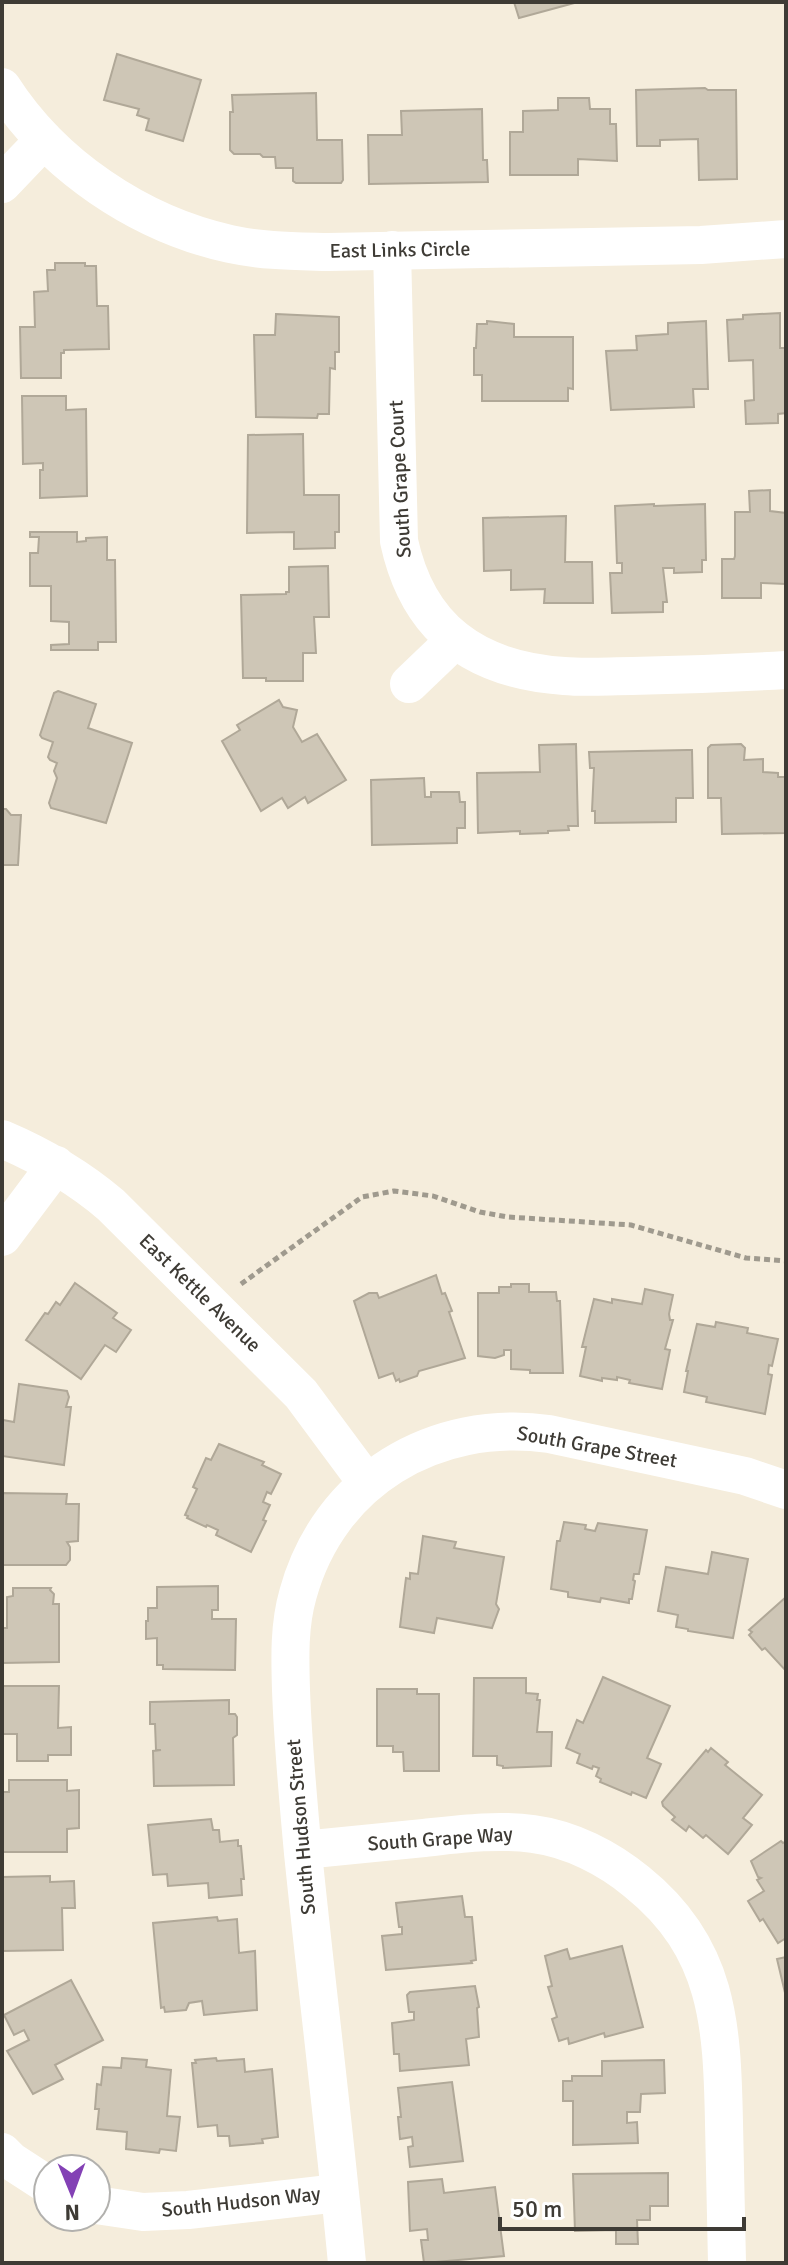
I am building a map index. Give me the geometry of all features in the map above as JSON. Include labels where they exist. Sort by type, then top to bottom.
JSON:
[{"type":"street","points":[[2,87],[16,109],[44,140],[2,184]]},
{"type":"street","name":"East Links Circle","points":[[44,140],[109,193],[148,215],[187,232],[230,244],[277,251],[686,245],[786,239]]},
{"type":"street","name":"South Grape Court","points":[[392,250],[399,541],[405,571],[419,600],[434,621],[455,640],[481,656],[527,671],[564,676],[706,675],[786,670]]},
{"type":"street","points":[[409,684],[455,640]]},
{"type":"street","name":"East Kettle Avenue","points":[[2,1139],[56,1165],[111,1205],[301,1394],[367,1483]]},
{"type":"street","points":[[2,1237],[56,1165]]},
{"type":"street","name":"South Grape Street","points":[[367,1483],[392,1466],[453,1438],[518,1430],[745,1476],[786,1490]]},
{"type":"street","name":"South Hudson Street","points":[[347,2263],[293,1755],[290,1660],[297,1597],[322,1534],[341,1508],[367,1483]]},
{"type":"street","name":"South Grape Way","points":[[303,1850],[485,1832],[534,1834],[597,1855],[652,1894],[669,1911],[704,1967],[715,1998],[723,2063],[727,2263]]},
{"type":"street","points":[[5,2162],[32,2176]]},
{"type":"street","name":"South Hudson Way","points":[[112,2207],[143,2212],[188,2210],[338,2193]]},
{"type":"path","points":[[213,1305],[362,1197],[394,1191],[433,1196],[480,1212],[508,1217],[631,1225],[746,1258],[786,1261]]},
{"type":"building","points":[[514,2],[578,2],[519,18]]},
{"type":"building","points":[[117,54],[201,80],[183,141],[146,130],[149,119],[137,115],[139,109],[104,100]]},
{"type":"building","points":[[636,90],[736,90],[737,179],[699,180],[698,139],[660,140],[660,146],[637,146]]},
{"type":"building","points":[[316,93],[317,140],[342,140],[341,183],[296,183],[293,181],[293,168],[276,168],[275,157],[234,154],[230,150],[232,95]]},
{"type":"building","points":[[558,98],[589,98],[590,109],[610,109],[610,124],[616,124],[617,161],[578,159],[578,175],[510,175],[510,132],[523,132],[523,111],[558,110]]},
{"type":"building","points":[[482,109],[483,160],[487,160],[488,182],[369,184],[368,135],[402,135],[401,111]]},
{"type":"building","points":[[55,263],[96,266],[97,306],[108,306],[109,349],[64,350],[61,353],[61,378],[21,378],[20,327],[35,327],[34,292],[48,291],[47,270],[55,270]]},
{"type":"building","points":[[780,313],[780,348],[786,348],[786,413],[778,414],[778,423],[746,424],[745,401],[754,400],[753,360],[729,361],[727,320],[743,319],[743,315]]},
{"type":"building","points":[[276,314],[339,317],[339,352],[335,352],[335,369],[330,368],[329,414],[318,414],[317,418],[256,417],[254,335],[275,335]]},
{"type":"building","points":[[487,321],[514,324],[514,337],[573,337],[573,389],[568,388],[568,401],[482,401],[482,375],[474,375],[474,348],[477,324],[487,324]]},
{"type":"building","points":[[706,321],[708,389],[693,389],[694,407],[611,410],[606,351],[637,350],[636,336],[668,334],[668,323]]},
{"type":"building","points":[[22,396],[66,396],[66,410],[86,409],[87,496],[40,498],[43,463],[23,464]]},
{"type":"building","points":[[303,434],[304,495],[339,495],[339,532],[335,532],[335,548],[294,549],[294,532],[247,533],[248,435]]},
{"type":"building","points":[[770,490],[770,511],[786,513],[786,584],[761,583],[761,598],[722,598],[722,559],[734,559],[735,556],[735,512],[750,512],[749,491]]},
{"type":"building","points":[[705,504],[706,560],[702,560],[702,572],[674,573],[674,568],[663,568],[667,602],[663,602],[663,612],[612,613],[610,573],[622,573],[622,563],[617,563],[615,506]]},
{"type":"building","points":[[566,516],[565,562],[592,562],[593,603],[544,603],[545,589],[511,590],[511,570],[484,571],[483,518]]},
{"type":"building","points":[[30,532],[77,532],[77,542],[86,541],[86,538],[107,537],[107,560],[115,560],[116,642],[98,642],[98,650],[51,650],[51,645],[69,644],[69,622],[51,621],[51,586],[30,586],[30,553],[38,553],[39,537],[30,537]]},
{"type":"building","points":[[328,566],[329,617],[314,617],[316,653],[303,653],[303,681],[243,678],[241,595],[286,594],[289,592],[289,567]]},
{"type":"building","points":[[58,691],[96,704],[88,728],[132,743],[106,823],[51,808],[49,803],[57,778],[54,771],[57,763],[48,757],[53,742],[40,735],[54,693]]},
{"type":"building","points":[[279,700],[283,707],[297,710],[293,727],[302,742],[317,734],[346,780],[308,803],[305,797],[288,808],[282,798],[261,811],[222,741],[240,730],[237,725]]},
{"type":"building","points":[[576,744],[578,826],[548,833],[478,833],[477,773],[540,772],[539,745]]},
{"type":"building","points":[[741,744],[745,748],[744,760],[763,759],[763,772],[786,777],[786,833],[722,834],[721,798],[708,798],[708,748],[711,745]]},
{"type":"building","points":[[692,750],[693,798],[676,798],[676,822],[595,823],[595,811],[592,811],[594,768],[590,768],[589,752]]},
{"type":"building","points":[[424,778],[425,797],[431,797],[431,792],[459,792],[460,802],[465,802],[465,828],[457,828],[457,843],[372,845],[371,780]]},
{"type":"building","points":[[2,809],[11,815],[21,815],[18,865],[2,865]]},
{"type":"building","points":[[436,1275],[452,1311],[449,1312],[465,1358],[419,1371],[417,1376],[400,1382],[399,1379],[396,1381],[393,1373],[379,1378],[354,1301],[369,1293],[377,1293],[379,1298]]},
{"type":"building","points":[[75,1283],[117,1313],[113,1318],[131,1330],[116,1352],[105,1345],[81,1379],[26,1340],[45,1313],[48,1314],[56,1302],[60,1305]]},
{"type":"building","points":[[511,1284],[529,1284],[529,1292],[556,1292],[557,1301],[560,1301],[563,1373],[530,1373],[530,1370],[511,1369],[511,1350],[504,1350],[504,1355],[495,1358],[478,1356],[478,1293],[499,1293],[499,1287],[511,1287]]},
{"type":"building","points":[[645,1289],[673,1295],[669,1314],[670,1320],[673,1320],[665,1349],[670,1350],[662,1389],[629,1383],[630,1380],[617,1377],[617,1380],[602,1378],[602,1381],[580,1376],[586,1347],[582,1347],[594,1299],[642,1304]]},
{"type":"building","points":[[716,1322],[748,1328],[747,1333],[778,1339],[772,1366],[769,1365],[768,1374],[772,1375],[765,1414],[706,1402],[707,1397],[684,1392],[697,1324],[715,1327]]},
{"type":"building","points":[[19,1384],[67,1391],[66,1407],[71,1407],[64,1465],[2,1456],[3,1420],[14,1422]]},
{"type":"building","points":[[219,1444],[264,1462],[262,1465],[281,1474],[271,1494],[267,1492],[263,1502],[270,1505],[251,1552],[216,1535],[218,1530],[185,1515],[206,1458],[211,1460]]},
{"type":"building","points":[[2,1493],[67,1494],[66,1504],[79,1504],[78,1541],[67,1542],[70,1560],[66,1565],[2,1565]]},
{"type":"building","points":[[564,1522],[586,1525],[585,1529],[595,1531],[598,1523],[647,1530],[639,1574],[634,1574],[629,1603],[568,1597],[568,1592],[551,1589],[557,1541],[560,1541]]},
{"type":"building","points":[[423,1536],[456,1542],[454,1548],[504,1557],[496,1604],[499,1609],[492,1628],[437,1618],[434,1633],[400,1627],[406,1578],[410,1579],[410,1573],[418,1574]]},
{"type":"building","points":[[712,1552],[748,1559],[733,1638],[676,1627],[678,1615],[658,1611],[666,1567],[708,1574]]},
{"type":"building","points":[[218,1586],[218,1610],[212,1610],[212,1619],[236,1619],[235,1670],[163,1669],[163,1665],[157,1665],[157,1638],[146,1639],[146,1621],[148,1608],[157,1608],[157,1587]]},
{"type":"building","points":[[13,1588],[51,1588],[53,1604],[59,1604],[59,1662],[2,1663],[2,1628],[7,1628],[7,1597],[13,1596]]},
{"type":"building","points":[[786,1597],[786,1671],[765,1648],[762,1650],[749,1635],[752,1632],[749,1630]]},
{"type":"building","points":[[603,1677],[670,1706],[647,1758],[661,1764],[646,1798],[600,1782],[601,1779],[596,1776],[599,1768],[593,1766],[592,1769],[577,1763],[580,1754],[566,1748],[577,1720],[583,1723]]},
{"type":"building","points":[[474,1678],[526,1678],[526,1693],[538,1694],[537,1700],[540,1700],[537,1732],[552,1732],[551,1766],[503,1768],[497,1765],[497,1756],[473,1756]]},
{"type":"building","points":[[2,1686],[59,1686],[58,1728],[71,1727],[71,1755],[48,1755],[48,1761],[17,1761],[17,1734],[2,1734]]},
{"type":"building","points":[[377,1689],[417,1689],[417,1694],[439,1694],[439,1771],[404,1771],[403,1752],[393,1752],[393,1746],[377,1746]]},
{"type":"building","points":[[229,1700],[229,1714],[237,1717],[237,1735],[233,1738],[234,1785],[154,1786],[153,1751],[161,1750],[156,1750],[155,1724],[150,1724],[150,1702]]},
{"type":"building","points":[[711,1748],[728,1762],[725,1765],[762,1795],[743,1818],[752,1825],[728,1854],[706,1835],[703,1838],[689,1826],[686,1831],[672,1820],[675,1817],[662,1802]]},
{"type":"building","points":[[9,1780],[67,1780],[67,1791],[79,1790],[79,1828],[67,1829],[67,1852],[2,1852],[2,1792],[9,1792]]},
{"type":"building","points":[[211,1819],[213,1830],[219,1830],[220,1842],[238,1840],[238,1846],[241,1846],[242,1895],[209,1898],[208,1883],[168,1886],[167,1874],[153,1875],[148,1825]]},
{"type":"building","points":[[781,1841],[786,1841],[786,1938],[778,1943],[748,1901],[764,1891],[757,1880],[761,1878],[751,1861]]},
{"type":"building","points":[[50,1876],[50,1882],[74,1881],[75,1908],[62,1908],[63,1950],[2,1951],[2,1877]]},
{"type":"building","points":[[462,1896],[465,1917],[472,1917],[476,1960],[472,1963],[386,1970],[382,1936],[402,1934],[396,1903]]},
{"type":"building","points":[[217,1917],[218,1921],[237,1919],[239,1953],[255,1951],[257,2010],[204,2015],[202,2001],[189,2003],[186,2010],[165,2012],[164,2007],[161,2008],[153,1923]]},
{"type":"building","points":[[622,1946],[643,2027],[605,2037],[604,2033],[569,2044],[568,2038],[559,2041],[552,2019],[557,2017],[548,1987],[552,1986],[545,1956],[567,1949],[570,1959]]},
{"type":"building","points":[[786,1957],[786,1997],[777,1959]]},
{"type":"building","points":[[71,1980],[103,2040],[55,2065],[63,2079],[33,2094],[7,2051],[29,2040],[24,2030],[14,2035],[4,2015]]},
{"type":"building","points":[[475,1986],[479,2037],[466,2039],[469,2065],[400,2071],[399,2054],[394,2054],[392,2023],[414,2020],[414,2012],[409,2012],[407,1995],[410,1992]]},
{"type":"building","points":[[122,2058],[147,2060],[146,2067],[171,2070],[167,2116],[180,2117],[176,2151],[160,2149],[159,2153],[126,2149],[127,2132],[97,2129],[97,2084],[101,2085],[103,2067],[121,2068]]},
{"type":"building","points":[[216,2058],[217,2061],[244,2059],[245,2072],[272,2069],[278,2137],[262,2139],[263,2143],[230,2146],[229,2136],[218,2136],[217,2125],[198,2127],[192,2063]]},
{"type":"building","points":[[664,2060],[665,2093],[641,2094],[640,2112],[627,2112],[627,2123],[637,2122],[638,2143],[573,2145],[573,2101],[563,2101],[563,2081],[572,2081],[572,2076],[602,2076],[602,2061]]},
{"type":"building","points":[[452,2082],[463,2161],[410,2167],[408,2147],[413,2146],[412,2137],[400,2139],[398,2088]]},
{"type":"building","points":[[668,2173],[668,2206],[650,2206],[650,2220],[637,2220],[638,2244],[616,2244],[616,2230],[575,2231],[573,2174]]},
{"type":"building","points":[[442,2179],[444,2193],[495,2187],[504,2256],[424,2263],[421,2240],[428,2240],[427,2229],[410,2231],[408,2182]]}]
